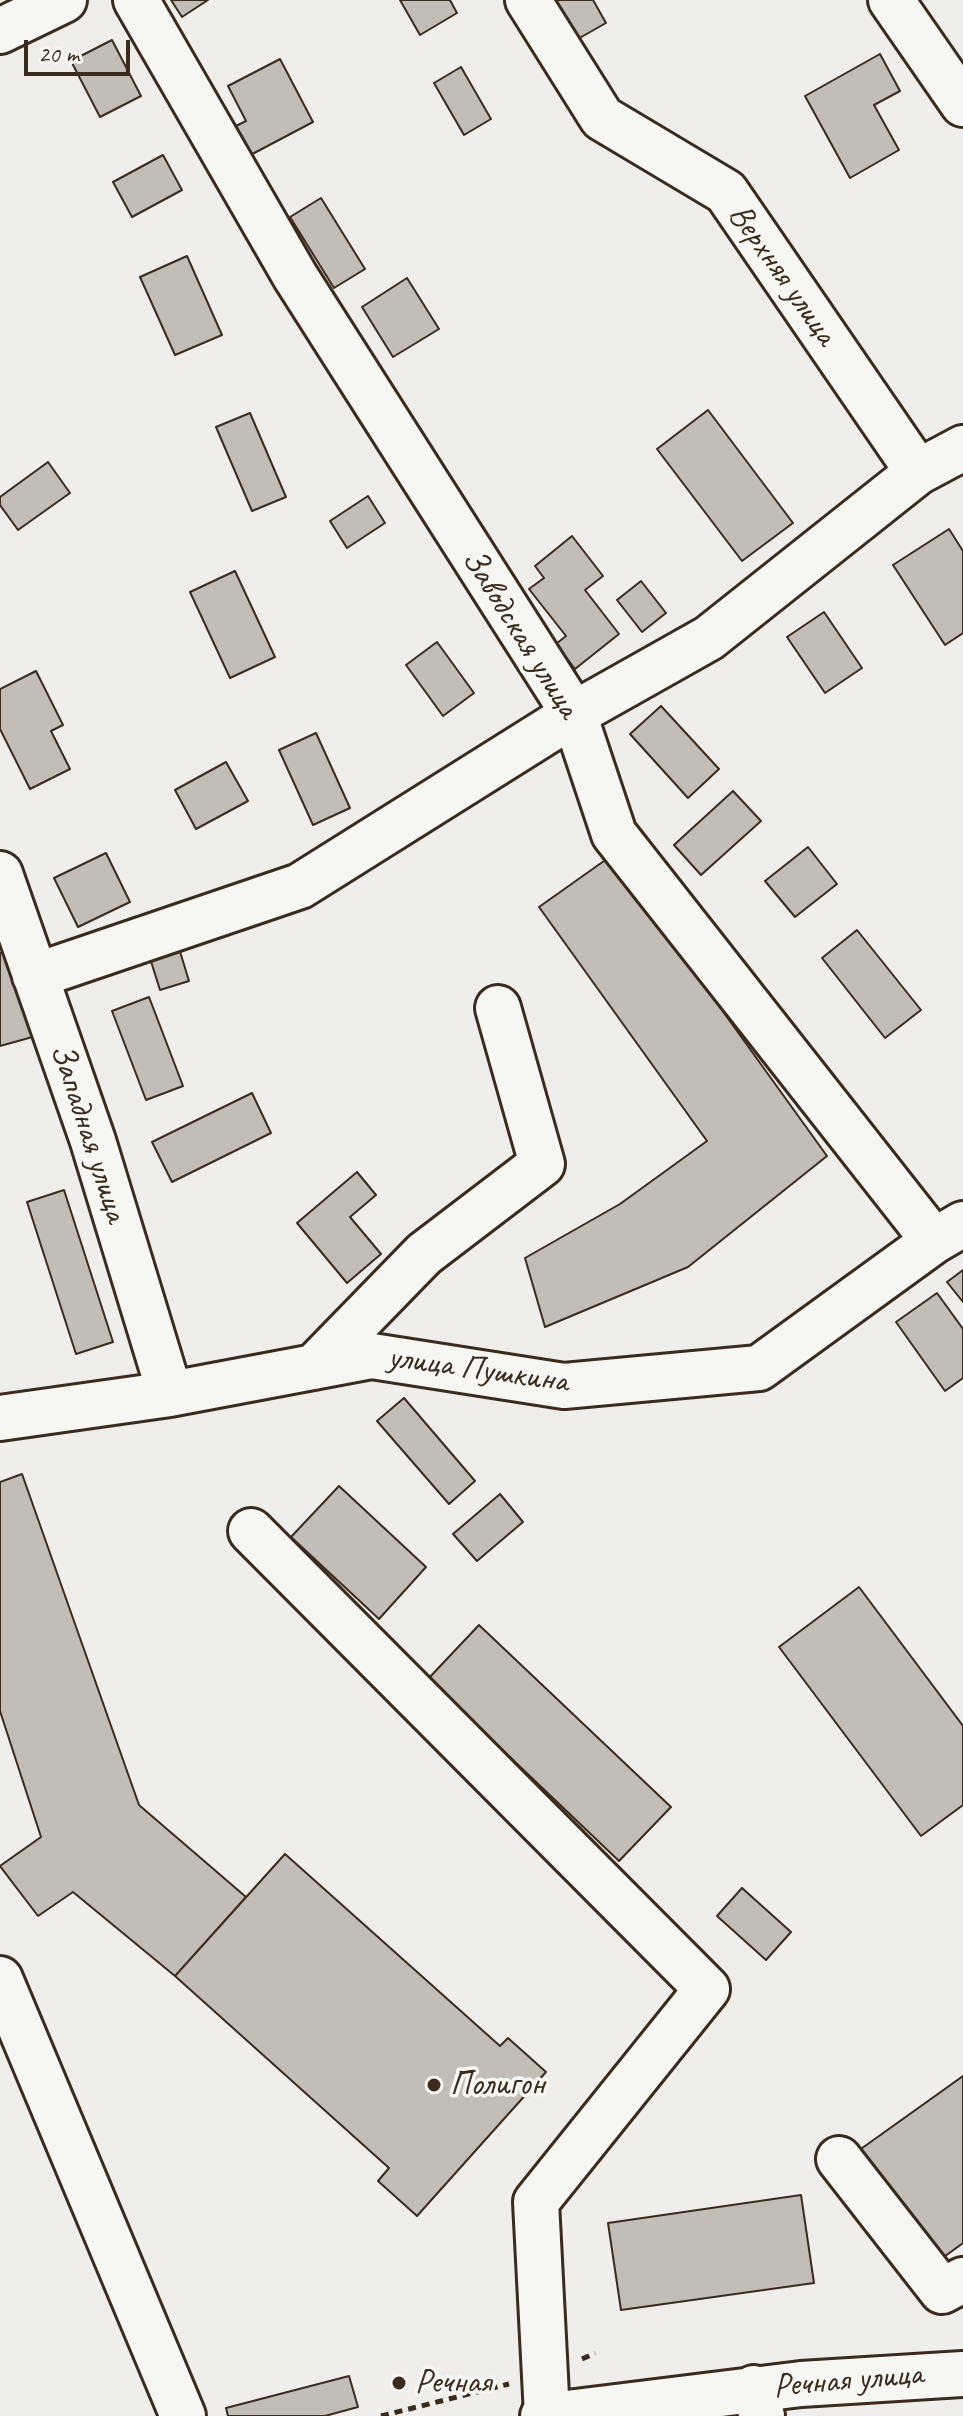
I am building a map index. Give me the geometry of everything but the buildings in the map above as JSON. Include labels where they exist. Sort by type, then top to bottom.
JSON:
[{"type":"street","points":[[0,31],[64,0]]},
{"type":"street","name":"Заводская улица","points":[[136,0],[295,276],[574,714],[614,834],[949,1233]]},
{"type":"street","name":"Верхняя улица","points":[[528,0],[602,118],[726,192],[918,472]]},
{"type":"street","points":[[891,0],[963,104]]},
{"type":"street","points":[[35,976],[300,886],[574,714],[709,638],[918,472],[963,448]]},
{"type":"street","name":"Западная улица","points":[[0,874],[93,1141],[170,1394]]},
{"type":"street","points":[[314,1367],[424,1254],[542,1164],[498,1008]]},
{"type":"street","name":"улица Пушкина","points":[[0,1418],[170,1394],[372,1356],[564,1386],[759,1368],[949,1233]]},
{"type":"street","points":[[251,1531],[707,1989],[536,2202],[545,2402]]},
{"type":"street","points":[[0,1979],[183,2416]]},
{"type":"street","points":[[839,2159],[942,2291],[963,2280]]},
{"type":"street","name":"Речная улица","points":[[545,2402],[758,2402],[870,2377],[963,2374]]},
{"type":"path","points":[[381,2416],[545,2402],[595,2353]]},
{"type":"place","name":"Полигон","points":[[434,2085]]},
{"type":"place","name":"Речная","points":[[399,2383]]}]
